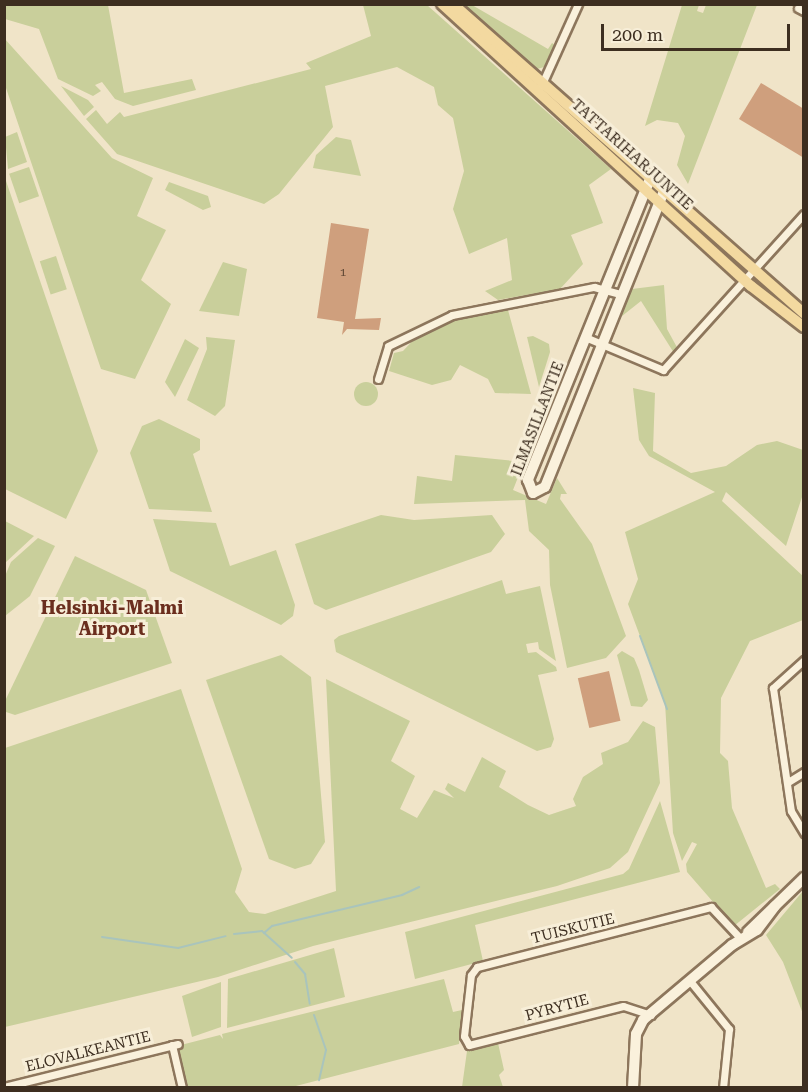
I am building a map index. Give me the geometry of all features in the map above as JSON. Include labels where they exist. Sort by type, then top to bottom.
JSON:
[{"type":"main road","name":"TATTARIHARJUNTIE","points":[[442,4],[541,87]]},
{"type":"main road","name":"TATTARIHARJUNTIE","points":[[453,4],[648,183],[804,313]]},
{"type":"main road","name":"ILMASILLANTIE","points":[[648,183],[528,480],[533,493],[545,488],[662,195]]},
{"type":"main road","name":"TATTARIHARJUNTIE","points":[[662,195],[743,279],[804,327]]},
{"type":"main road","points":[[633,1088],[638,1029],[689,981],[741,939],[804,878]]},
{"type":"street","points":[[541,87],[578,4]]},
{"type":"street","points":[[585,337],[663,370],[804,214]]},
{"type":"street","points":[[378,379],[388,346],[452,315],[594,287],[621,294]]},
{"type":"street","points":[[804,660],[773,688],[791,811],[804,833]]},
{"type":"street","points":[[788,782],[804,772]]},
{"type":"street","name":"TUISKUTIE","points":[[465,1044],[471,975],[477,967],[711,907],[741,939]]},
{"type":"street","points":[[689,981],[729,1029],[723,1088]]},
{"type":"street","name":"PYRYTIE","points":[[465,1044],[622,1006],[651,1015]]},
{"type":"street","name":"ELOVALKEANTIE","points":[[4,1087],[175,1045],[182,1088]]},
{"type":"green space","points":[[4,5],[108,5],[124,93],[192,79],[196,90],[133,106],[115,99],[102,82],[95,85],[101,91],[93,96],[58,79],[39,29],[5,19]]},
{"type":"green space","points":[[363,5],[427,5],[611,169],[589,185],[603,223],[571,235],[583,264],[560,289],[498,300],[485,291],[512,280],[507,238],[469,254],[453,209],[464,171],[453,118],[438,105],[434,87],[397,67],[325,86],[333,127],[279,194],[264,204],[117,154],[86,119],[96,110],[107,124],[120,112],[124,117],[311,69],[306,63],[371,36]]},
{"type":"green space","points":[[463,5],[472,5],[548,49],[552,43],[558,47],[548,66],[537,69]]},
{"type":"green space","points":[[682,5],[699,5],[697,11],[703,13],[706,5],[757,5],[688,184],[677,165],[685,136],[678,123],[657,120],[645,126]]},
{"type":"green space","points":[[4,38],[112,158],[153,178],[137,216],[166,230],[141,280],[171,304],[135,379],[101,369],[5,85]]},
{"type":"green space","points":[[61,86],[88,100],[94,107],[84,116]]},
{"type":"green space","points":[[17,132],[27,162],[8,169],[5,137]]},
{"type":"green space","points":[[336,137],[351,140],[361,176],[313,168],[316,155]]},
{"type":"green space","points":[[29,167],[39,196],[19,203],[9,174]]},
{"type":"green space","points":[[4,175],[98,451],[66,519],[5,489]]},
{"type":"green space","points":[[169,182],[208,196],[211,207],[203,210],[165,190]]},
{"type":"green space","points":[[56,256],[67,289],[51,295],[40,261]]},
{"type":"green space","points":[[223,262],[247,269],[239,316],[199,311]]},
{"type":"green space","points":[[664,285],[667,329],[679,351],[674,353],[641,301],[617,320],[632,289]]},
{"type":"green space","points":[[508,310],[531,394],[495,393],[488,379],[460,365],[451,380],[432,385],[389,371],[394,353],[403,351],[420,333],[449,321]]},
{"type":"green space","points":[[533,336],[549,344],[550,352],[539,387],[527,337]]},
{"type":"green space","points":[[206,337],[235,340],[225,406],[215,416],[187,400],[207,349]]},
{"type":"green space","points":[[185,339],[199,348],[175,397],[165,382]]},
{"type":"green space","points":[[366,382],[374,386],[378,394],[374,402],[366,406],[358,402],[354,394],[358,386]]},
{"type":"green space","points":[[633,388],[655,393],[653,451],[691,473],[726,466],[757,445],[777,441],[803,450],[803,494],[786,546],[726,492],[722,501],[804,577],[803,620],[750,641],[721,698],[720,753],[728,761],[732,808],[766,888],[775,884],[780,889],[734,926],[687,872],[686,864],[697,844],[692,842],[682,861],[673,833],[665,703],[628,604],[638,579],[625,532],[715,492],[649,456],[639,440]]},
{"type":"green space","points":[[159,419],[200,439],[200,450],[193,454],[212,512],[149,509],[130,453],[142,426]]},
{"type":"green space","points":[[455,455],[524,462],[513,490],[546,504],[557,478],[567,494],[561,494],[560,499],[592,544],[626,636],[606,658],[567,668],[550,585],[549,550],[529,531],[525,500],[414,504],[417,476],[452,481]]},
{"type":"green space","points":[[381,515],[414,520],[492,515],[505,534],[491,552],[326,610],[314,604],[295,544]]},
{"type":"green space","points":[[153,519],[216,523],[230,566],[276,550],[295,605],[293,616],[281,625],[170,571]]},
{"type":"green space","points":[[5,521],[34,536],[5,563]]},
{"type":"green space","points":[[38,538],[55,546],[30,596],[5,616],[5,576],[11,562]]},
{"type":"green space","points":[[75,556],[146,590],[172,663],[15,715],[6,712],[5,701]]},
{"type":"green space","points":[[502,580],[506,594],[540,586],[556,661],[539,649],[538,642],[526,644],[528,653],[536,652],[556,667],[557,671],[538,675],[554,739],[551,747],[537,751],[336,652],[334,640],[339,636]]},
{"type":"green space","points":[[622,651],[634,658],[639,670],[648,700],[642,707],[631,706],[617,655]]},
{"type":"green space","points":[[281,655],[311,677],[325,842],[311,864],[295,869],[269,859],[206,680]]},
{"type":"green space","points":[[326,679],[410,721],[391,761],[415,776],[400,809],[417,818],[434,790],[454,798],[445,789],[448,783],[465,792],[482,757],[506,771],[499,787],[528,805],[549,815],[576,806],[573,799],[583,777],[603,764],[601,753],[628,742],[643,721],[655,727],[660,783],[628,852],[610,868],[557,886],[313,946],[218,977],[5,1027],[5,748],[181,689],[242,869],[235,892],[249,912],[265,914],[336,891]]},
{"type":"green space","points":[[660,801],[680,872],[475,925],[483,961],[415,979],[405,932],[623,874],[629,869]]},
{"type":"green space","points":[[803,891],[803,1014],[783,962],[766,935]]},
{"type":"green space","points":[[334,948],[345,997],[227,1028],[228,979]]},
{"type":"green space","points":[[444,979],[453,1012],[462,1010],[459,1044],[292,1087],[184,1087],[177,1046],[220,1035],[223,1039],[222,1034]]},
{"type":"green space","points":[[221,982],[221,1027],[192,1037],[182,996]]},
{"type":"green space","points":[[498,1043],[504,1070],[499,1075],[503,1087],[462,1087],[467,1051]]},
{"type":"building","points":[[761,83],[804,109],[804,158],[739,119]]},
{"type":"building","points":[[331,223],[369,229],[355,319],[381,318],[379,330],[347,329],[342,335],[344,322],[317,318]]},
{"type":"building","points":[[609,671],[620,721],[589,728],[578,678]]},
{"type":"waterway","points":[[640,636],[667,709]]},
{"type":"waterway","points":[[264,933],[272,926],[402,895],[419,887]]},
{"type":"waterway","points":[[234,934],[262,931],[292,958]]},
{"type":"waterway","points":[[102,937],[178,948],[226,936]]},
{"type":"waterway","points":[[295,962],[305,974],[310,1004]]},
{"type":"waterway","points":[[314,1015],[326,1050],[319,1080]]},
{"type":"district","name":"Helsinki-Malmi Airport","points":[[112,619]]}]
